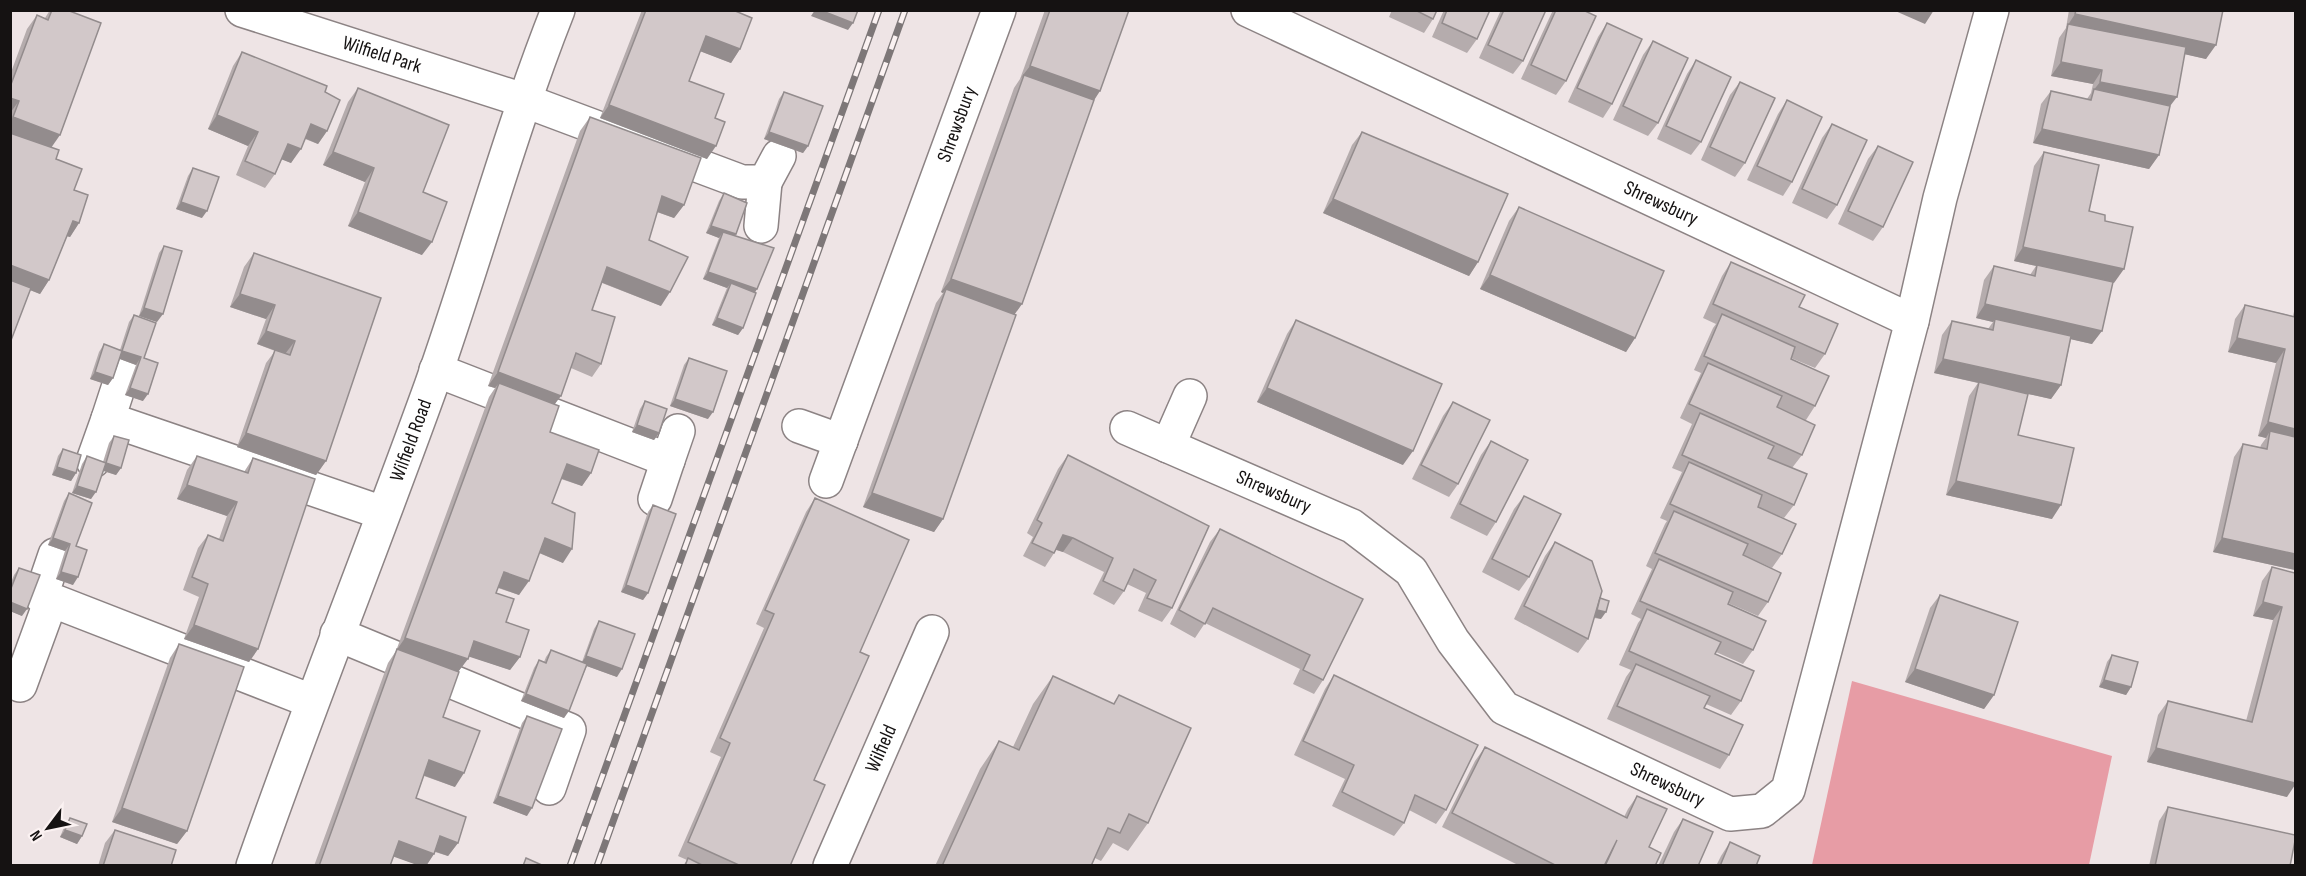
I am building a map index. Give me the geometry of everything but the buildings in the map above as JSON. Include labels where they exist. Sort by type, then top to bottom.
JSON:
[{"type":"street","name":"Wilfield Park","points":[[242,10],[523,100],[742,182],[772,169],[761,226]]},
{"type":"street","name":"Wilfield Road","points":[[252,866],[311,701],[436,370],[523,100],[558,10]]},
{"type":"street","name":"Shrewsbury","points":[[826,481],[999,10]]},
{"type":"street","name":"Shrewsbury","points":[[1248,10],[1912,321]]},
{"type":"street","name":"Shrewsbury","points":[[1127,428],[1352,526],[1411,571],[1453,642],[1504,708],[1730,813],[1762,811],[1788,790],[1912,321],[1940,198],[1992,10]]},
{"type":"street","points":[[93,460],[125,367]]},
{"type":"street","points":[[436,370],[673,445],[655,499]]},
{"type":"street","points":[[1168,446],[1190,396]]},
{"type":"street","points":[[108,419],[383,513]]},
{"type":"street","points":[[799,426],[841,441]]},
{"type":"street","points":[[55,555],[41,596],[311,701]]},
{"type":"street","points":[[20,685],[51,600]]},
{"type":"street","name":"Wilfield","points":[[830,866],[932,632]]},
{"type":"street","points":[[337,634],[569,730],[549,788]]},
{"type":"shaded area","points":[[1852,681],[2112,756],[2089,865],[1812,865]]},
{"type":"railway","points":[[570,866],[879,10]]},
{"type":"railway","points":[[597,866],[905,10]]}]
